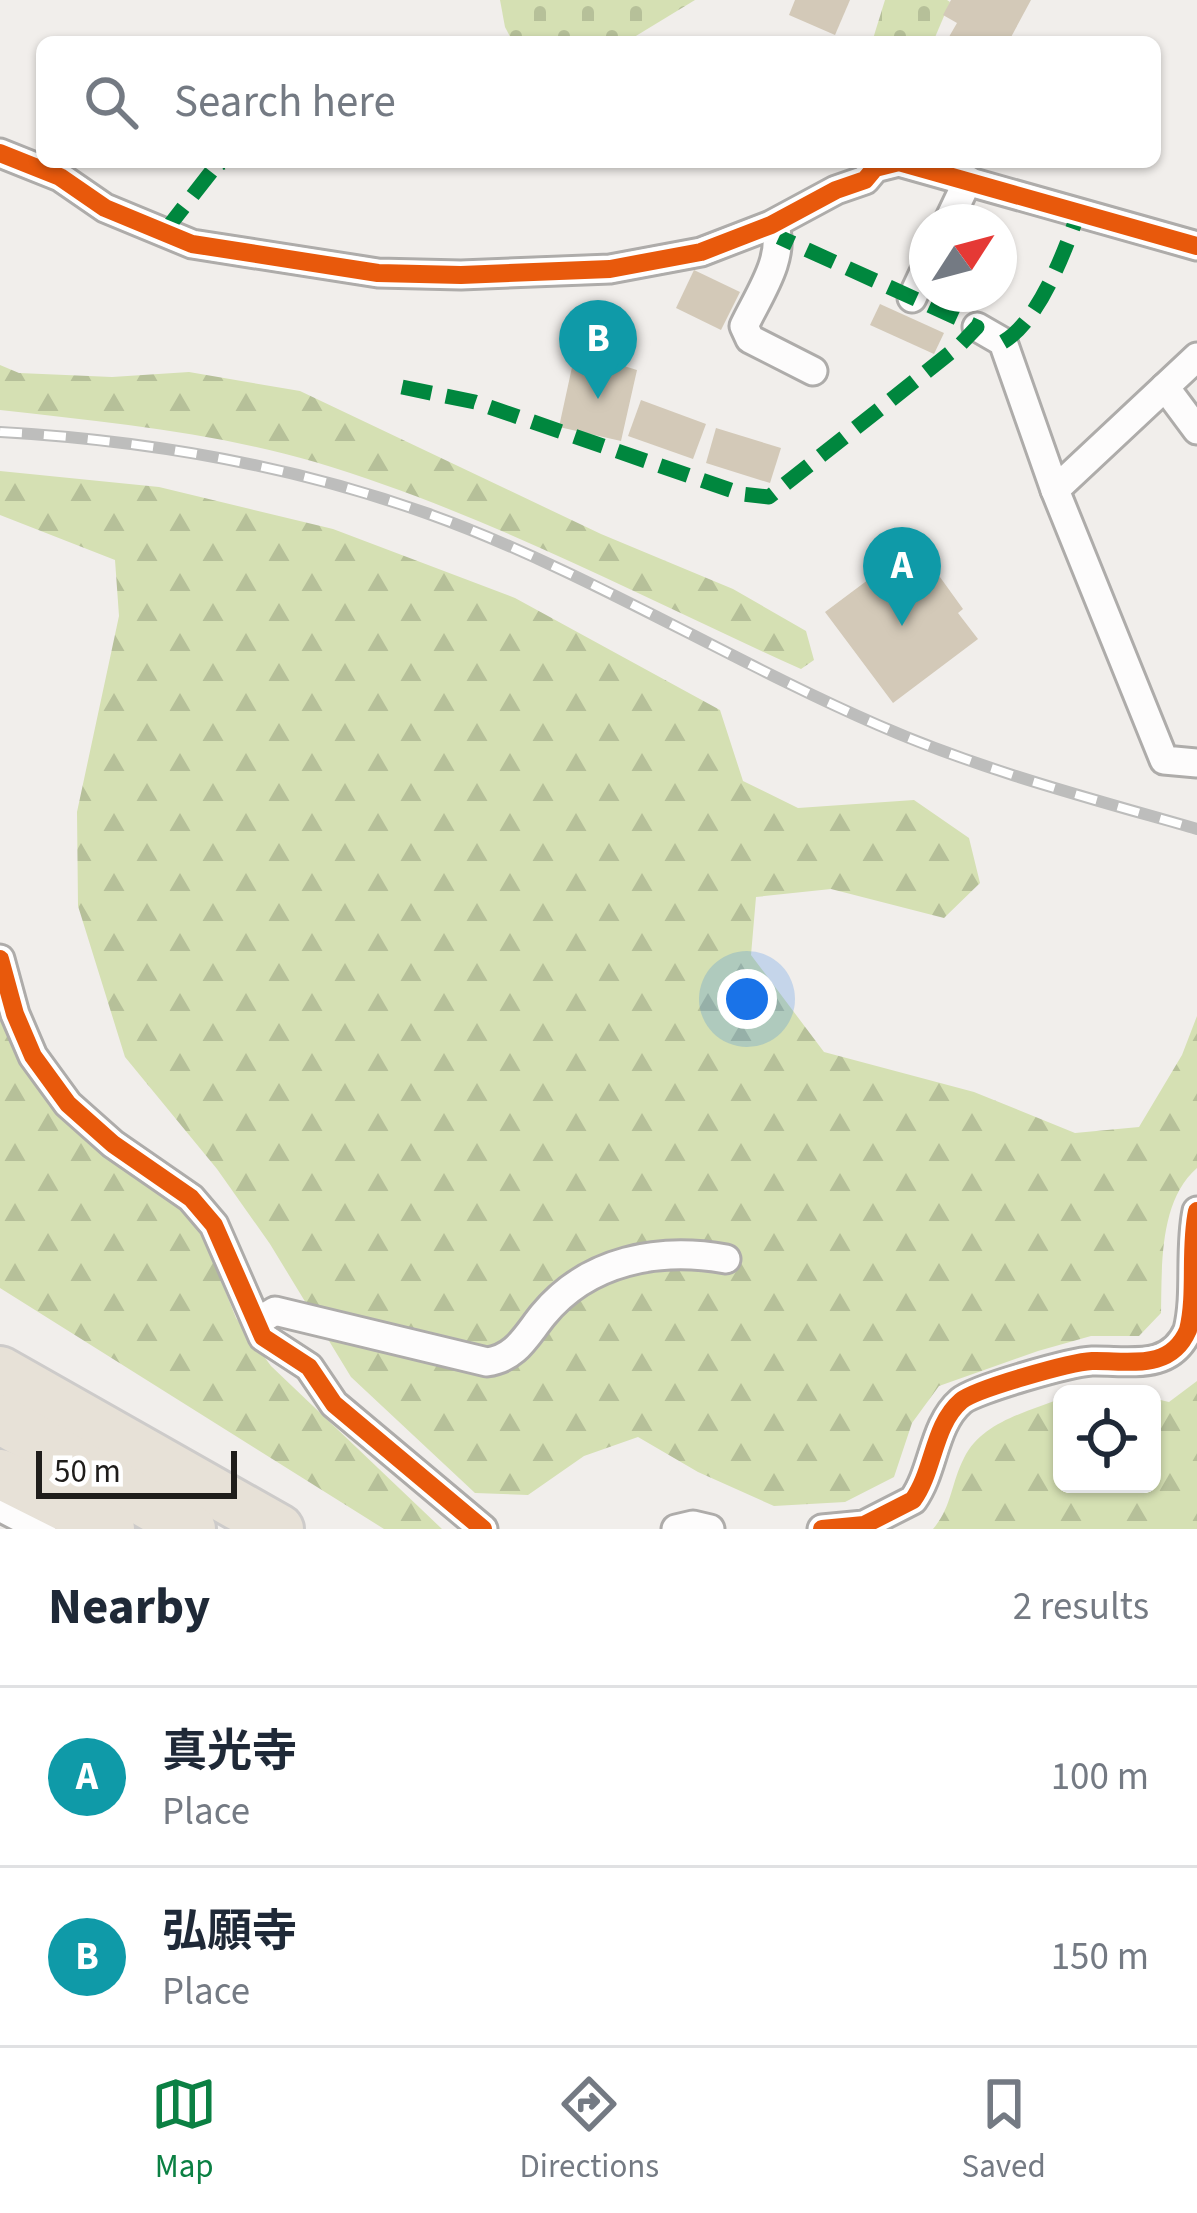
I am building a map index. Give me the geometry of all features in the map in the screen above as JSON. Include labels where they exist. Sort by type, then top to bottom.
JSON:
[{"type":"highway","points":[[0,1371],[279,1529]]},
{"type":"highway","points":[[0,1419],[191,1529]]},
{"type":"highway","points":[[0,1474],[110,1529]]},
{"type":"street","points":[[0,154],[36,168]]},
{"type":"street","points":[[37,168],[60,177],[105,208],[192,244],[378,273],[524,275],[610,269],[701,252],[865,180],[875,168]]},
{"type":"street","points":[[919,168],[1197,246]]},
{"type":"street","points":[[957,204],[968,180]]},
{"type":"street","points":[[773,224],[779,237],[773,264],[744,326],[751,339],[813,371]]},
{"type":"street","points":[[977,327],[1004,342],[1054,490],[1164,760],[1197,763]]},
{"type":"street","points":[[1054,490],[1197,357]]},
{"type":"street","points":[[1165,386],[1197,430]]},
{"type":"street","points":[[0,959],[33,1057],[68,1104],[129,1156],[191,1198],[214,1225],[263,1337],[309,1367],[334,1404],[483,1529]]},
{"type":"street","points":[[822,1529],[864,1525],[913,1500],[949,1415],[968,1396],[1073,1364],[1148,1362],[1180,1345],[1194,1314],[1192,1233],[1197,1211]]},
{"type":"street","points":[[257,1322],[275,1312],[487,1362],[517,1350],[560,1296],[608,1265],[671,1254],[726,1259]]},
{"type":"street","points":[[0,1507],[42,1529]]},
{"type":"street","points":[[676,1529],[710,1529]]},
{"type":"green space","points":[[500,0],[695,0],[636,36],[510,36]]},
{"type":"green space","points":[[885,0],[950,2],[936,36],[874,36]]},
{"type":"green space","points":[[0,365],[19,373],[112,377],[189,372],[300,391],[601,534],[733,589],[806,631],[814,660],[801,669],[500,530],[315,462],[198,436],[0,410]]},
{"type":"green space","points":[[0,471],[159,487],[333,529],[515,598],[720,710],[743,781],[798,808],[914,800],[969,838],[980,883],[944,918],[831,889],[756,897],[751,955],[824,1052],[974,1092],[1075,1133],[1139,1127],[1182,1055],[1197,1016],[1197,1168],[1175,1198],[1169,1216],[1161,1313],[1139,1336],[1091,1336],[939,1386],[912,1423],[894,1477],[845,1502],[774,1506],[698,1472],[638,1437],[584,1456],[528,1495],[475,1493],[351,1377],[270,1244],[217,1169],[125,1057],[78,906],[77,812],[119,616],[115,560],[0,515]]},
{"type":"green space","points":[[0,1020],[37,1086],[163,1189],[202,1232],[236,1318],[271,1366],[442,1529],[384,1529],[0,1288]]},
{"type":"green space","points":[[1197,1381],[1197,1529],[933,1529],[964,1458],[982,1435],[1053,1402],[1053,1493],[1161,1493],[1161,1400],[1169,1402]]},
{"type":"building","points":[[795,0],[850,0],[835,35],[789,15]]},
{"type":"building","points":[[951,0],[1031,0],[1012,36],[949,36],[957,23],[943,15]]},
{"type":"building","points":[[694,270],[740,292],[721,330],[676,308]]},
{"type":"building","points":[[880,304],[944,333],[934,354],[870,325]]},
{"type":"building","points":[[591,356],[637,370],[621,441],[559,427],[574,358],[587,362]]},
{"type":"building","points":[[641,400],[706,424],[693,459],[628,436]]},
{"type":"building","points":[[716,428],[781,448],[770,483],[706,463]]},
{"type":"building","points":[[908,550],[924,572],[932,566],[978,639],[893,703],[825,612]]},
{"type":"railway","points":[[0,432],[162,448],[269,468],[375,496],[541,560],[821,699],[917,741],[1197,829]]},
{"type":"marked path","points":[[165,231],[214,168]]},
{"type":"marked path","points":[[1003,342],[1039,303],[1078,214]]},
{"type":"marked path","points":[[402,387],[475,402],[742,494],[769,497],[977,327],[779,237]]},
{"type":"cycle path","points":[[0,153],[36,167]]},
{"type":"cycle path","points":[[38,168],[60,177],[105,208],[192,244],[378,273],[461,275],[610,269],[701,252],[865,180],[875,168]]},
{"type":"cycle path","points":[[920,168],[1197,246]]},
{"type":"cycle path","points":[[0,959],[33,1056],[68,1104],[113,1144],[191,1198],[214,1225],[263,1337],[309,1367],[334,1404],[483,1529]]},
{"type":"cycle path","points":[[822,1529],[864,1525],[913,1500],[945,1423],[970,1396],[1065,1366],[1147,1361],[1170,1352],[1188,1330],[1191,1316],[1197,1211]]},
{"type":"place","name":"弘願寺","points":[[598,399]]},
{"type":"place","name":"真光寺","points":[[902,626]]}]
